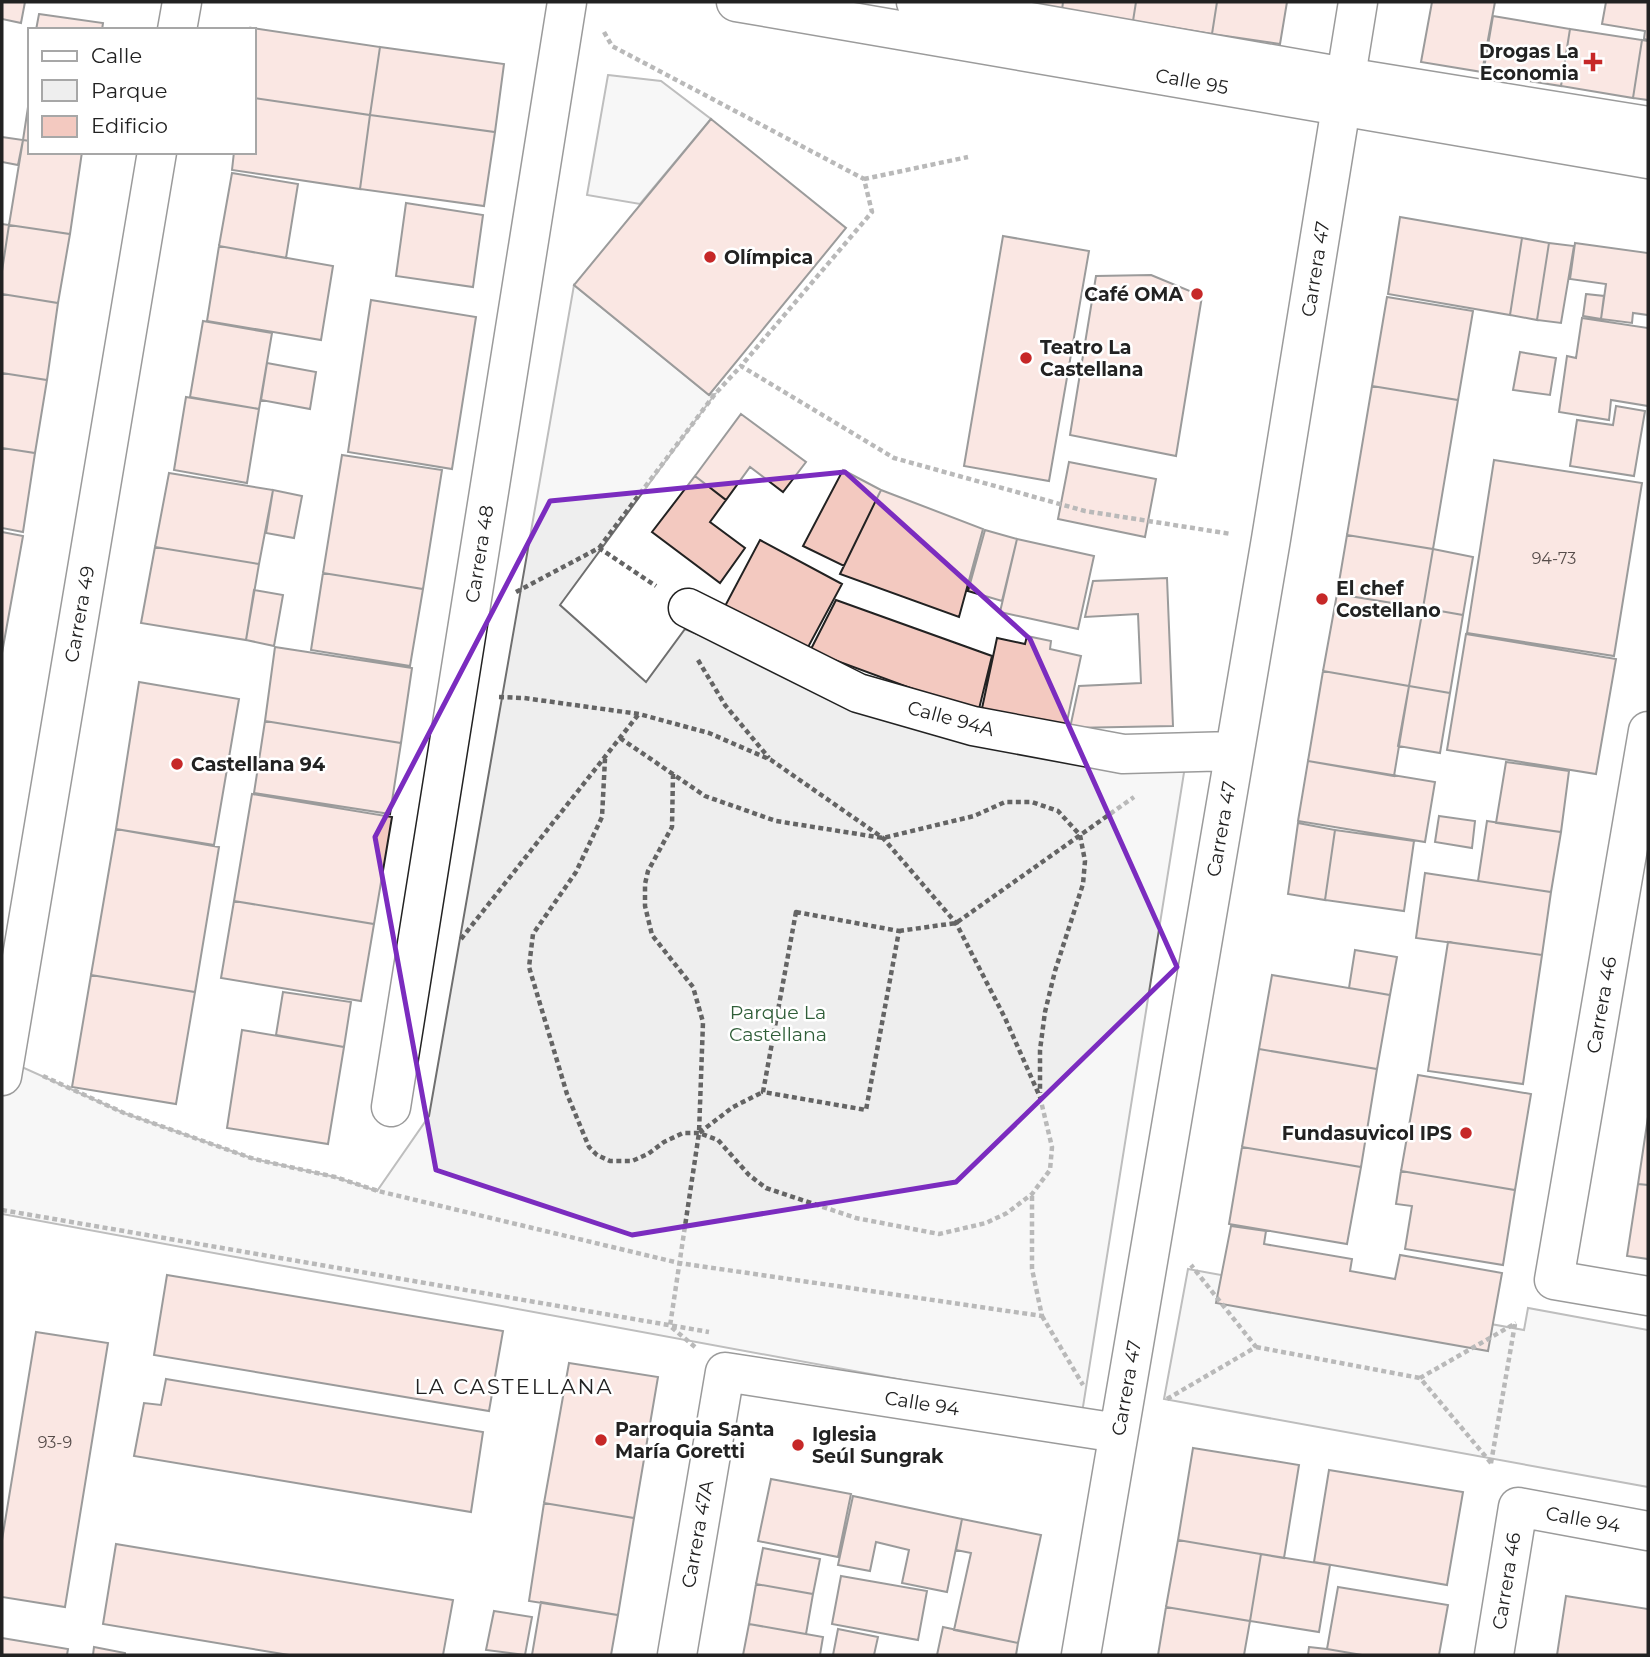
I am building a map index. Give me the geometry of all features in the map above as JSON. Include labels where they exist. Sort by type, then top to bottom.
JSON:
[{"type":"street","points":[[177,28],[182,2]]},
{"type":"street","name":"Carrera 48","points":[[391,1107],[567,2]]},
{"type":"street","name":"Calle 95","points":[[736,2],[917,10],[1343,92],[1648,159]]},
{"type":"street","name":"Carrera 47","points":[[1081,1655],[1271,540],[1358,2]]},
{"type":"street","name":"Calle 95","points":[[1343,92],[1648,126]]},
{"type":"street","name":"Carrera 49","points":[[3,1067],[157,154]]},
{"type":"street","name":"Calle 94A","points":[[688,608],[858,693],[973,726],[1123,754],[1234,751]]},
{"type":"street","name":"Carrera 46","points":[[1648,731],[1554,1280],[1648,1296]]},
{"type":"street","name":"Calle 94","points":[[725,1372],[1118,1433]]},
{"type":"street","name":"Carrera 47A","points":[[677,1655],[725,1372]]},
{"type":"street","name":"Carrera 46","points":[[1494,1655],[1518,1507]]},
{"type":"street","name":"Calle 94","points":[[1518,1507],[1648,1531]]},
{"type":"path","points":[[599,22],[612,46],[864,178],[968,157]]},
{"type":"path","points":[[470,612],[527,587],[599,548],[715,394],[872,212],[864,178]]},
{"type":"path","points":[[741,366],[894,458],[1085,511],[1271,540]]},
{"type":"path","points":[[599,548],[688,608],[695,655],[708,681],[771,760]]},
{"type":"path","points":[[456,696],[524,698],[639,714],[709,733],[771,760],[883,838],[956,923],[1005,1018],[1040,1097],[1052,1147],[1050,1170],[1032,1194],[1007,1213],[986,1223],[939,1234],[884,1225],[766,1188],[749,1175],[718,1140],[699,1133],[683,1133],[632,1161],[610,1161],[597,1155],[589,1147],[566,1094],[529,967],[533,934],[576,872],[602,817],[605,759]]},
{"type":"path","points":[[459,941],[639,714]]},
{"type":"path","points":[[620,738],[705,796],[776,821],[883,838],[974,816],[1004,802],[1045,805],[1058,811],[1080,835],[1085,861],[1083,884],[1045,1012],[1040,1050],[1040,1097]]},
{"type":"path","points":[[670,1326],[699,1133],[703,1022],[701,1010],[687,977],[652,935],[645,906],[648,871],[672,827],[673,774]]},
{"type":"path","points":[[763,1092],[796,912],[899,931],[956,923],[1138,794]]},
{"type":"path","points":[[699,1133],[733,1107],[763,1092],[866,1110],[899,931]]},
{"type":"path","points":[[3,1067],[254,1159],[335,1177],[378,1191],[679,1263],[1042,1316]]},
{"type":"path","points":[[1032,1194],[1032,1269],[1042,1316],[1087,1391],[1073,1389]]},
{"type":"path","points":[[2,1210],[711,1333]]},
{"type":"path","points":[[1188,1262],[1256,1347],[1420,1378],[1490,1463],[1516,1323],[1420,1378]]},
{"type":"path","points":[[1161,1403],[1256,1347]]},
{"type":"highlighted area","points":[[845,472],[1030,639],[1177,967],[956,1182],[632,1235],[436,1170],[375,837],[550,501]]},
{"type":"green space","points":[[608,75],[661,81],[711,119],[640,204],[587,195]]},
{"type":"green space","name":"Parque La Castellana","points":[[574,285],[709,395],[715,394],[560,605],[646,682],[685,629],[922,728],[1186,760],[1082,1413],[2,1214],[2,1058],[124,1113],[254,1159],[335,1177],[377,1191],[429,1116]]},
{"type":"green space","points":[[1188,1269],[1524,1330],[1528,1308],[1648,1330],[1648,1487],[1164,1399]]},
{"type":"building","points":[[2,2],[25,2],[21,23],[2,19]]},
{"type":"building","points":[[1011,2],[1063,2],[1062,10]]},
{"type":"building","points":[[1063,2],[1136,2],[1133,21],[1062,10]]},
{"type":"building","points":[[1136,2],[1217,2],[1212,34],[1133,21]]},
{"type":"building","points":[[1217,2],[1287,2],[1280,44],[1212,34]]},
{"type":"building","points":[[1432,2],[1495,2],[1482,72],[1421,62]]},
{"type":"building","points":[[1606,2],[1648,2],[1648,40],[1644,39],[1645,31],[1602,24]]},
{"type":"building","points":[[39,14],[103,23],[102,28],[36,28]]},
{"type":"building","points":[[1493,16],[1570,29],[1561,86],[1483,74]]},
{"type":"building","points":[[256,29],[380,47],[370,115],[256,98]]},
{"type":"building","points":[[1570,29],[1642,40],[1633,98],[1561,86]]},
{"type":"building","points":[[1642,40],[1648,41],[1648,100],[1633,98]]},
{"type":"building","points":[[380,47],[504,64],[495,132],[370,115]]},
{"type":"building","points":[[256,98],[370,115],[360,189],[232,170],[234,154],[256,154]]},
{"type":"building","points":[[28,107],[28,141],[23,140]]},
{"type":"building","points":[[370,115],[495,132],[484,206],[360,189]]},
{"type":"building","name":"Olímpica","points":[[711,119],[846,228],[709,395],[574,285]]},
{"type":"building","points":[[2,137],[23,140],[18,165],[2,162]]},
{"type":"building","points":[[23,140],[28,141],[28,154],[82,154],[70,234],[9,225]]},
{"type":"building","points":[[232,173],[298,184],[286,258],[219,246]]},
{"type":"building","points":[[406,203],[483,215],[473,287],[396,276]]},
{"type":"building","points":[[1400,217],[1522,238],[1510,315],[1388,294]]},
{"type":"building","points":[[2,224],[9,225],[2,271]]},
{"type":"building","points":[[9,225],[70,234],[58,303],[2,294],[2,271]]},
{"type":"building","name":"Teatro La Castellana","points":[[1003,236],[1089,251],[1049,481],[964,466]]},
{"type":"building","points":[[1522,238],[1549,243],[1537,320],[1510,315]]},
{"type":"building","points":[[1549,243],[1574,246],[1561,323],[1537,320]]},
{"type":"building","points":[[1575,243],[1648,253],[1648,315],[1633,313],[1632,323],[1601,319],[1606,284],[1570,279]]},
{"type":"building","points":[[219,246],[333,266],[321,340],[207,321]]},
{"type":"building","points":[[1151,275],[1202,296],[1176,456],[1070,435],[1096,276]]},
{"type":"building","points":[[2,294],[58,303],[47,380],[2,373]]},
{"type":"building","points":[[1586,294],[1604,296],[1601,319],[1583,316]]},
{"type":"building","points":[[1387,297],[1473,311],[1458,400],[1372,386]]},
{"type":"building","points":[[371,300],[476,317],[452,469],[348,452]]},
{"type":"building","points":[[1582,318],[1648,328],[1648,406],[1611,400],[1609,420],[1559,412],[1567,356],[1576,358]]},
{"type":"building","points":[[203,321],[272,333],[259,409],[190,397]]},
{"type":"building","points":[[1520,352],[1556,358],[1550,395],[1513,390]]},
{"type":"building","points":[[267,363],[316,372],[310,409],[261,400]]},
{"type":"building","points":[[2,373],[47,380],[35,453],[2,448]]},
{"type":"building","points":[[1372,386],[1458,400],[1433,549],[1347,535]]},
{"type":"building","points":[[186,397],[259,409],[247,483],[174,470]]},
{"type":"building","points":[[1616,406],[1645,411],[1634,476],[1570,466],[1577,420],[1613,425]]},
{"type":"building","points":[[741,414],[806,462],[783,492],[750,467],[726,500],[695,476]]},
{"type":"building","points":[[2,448],[35,453],[23,532],[2,528]]},
{"type":"building","points":[[342,455],[442,470],[423,589],[323,573]]},
{"type":"building","points":[[1494,460],[1642,483],[1614,656],[1467,633]]},
{"type":"building","points":[[1069,462],[1156,479],[1145,537],[1058,519]]},
{"type":"building","points":[[843,470],[881,490],[844,566],[803,546]]},
{"type":"building","points":[[169,473],[273,490],[259,564],[155,547]]},
{"type":"building","points":[[695,476],[726,500],[710,522],[745,548],[720,583],[652,532]]},
{"type":"building","points":[[273,490],[302,496],[294,538],[266,533]]},
{"type":"building","points":[[881,490],[983,529],[959,617],[840,574]]},
{"type":"building","points":[[985,530],[1017,539],[1002,601],[968,591]]},
{"type":"building","points":[[2,532],[23,536],[2,653]]},
{"type":"building","points":[[1347,535],[1433,549],[1423,608],[1337,594]]},
{"type":"building","points":[[1017,539],[1094,556],[1078,629],[1000,612]]},
{"type":"building","points":[[760,540],[842,584],[806,651],[724,608]]},
{"type":"building","points":[[155,547],[259,564],[246,640],[141,623]]},
{"type":"building","points":[[1433,549],[1473,557],[1463,615],[1423,608]]},
{"type":"building","points":[[323,573],[423,589],[410,666],[311,650]]},
{"type":"building","points":[[1167,578],[1173,726],[1070,728],[1079,686],[1141,683],[1138,614],[1085,617],[1093,581]]},
{"type":"building","points":[[254,590],[283,595],[274,646],[246,640]]},
{"type":"building","points":[[1337,594],[1423,608],[1409,686],[1323,671]]},
{"type":"building","points":[[836,600],[992,656],[978,713],[810,651]]},
{"type":"building","points":[[1423,608],[1463,615],[1450,693],[1409,686]]},
{"type":"building","points":[[1466,634],[1616,659],[1596,774],[1447,750]]},
{"type":"building","points":[[1027,636],[1051,641],[1050,649],[1081,656],[1065,731],[981,713],[997,638],[1025,644]]},
{"type":"building","points":[[275,647],[412,668],[401,743],[265,721]]},
{"type":"building","points":[[1323,671],[1409,686],[1394,776],[1308,761]]},
{"type":"building","name":"Castellana 94","points":[[139,682],[239,699],[214,845],[116,829]]},
{"type":"building","points":[[1409,686],[1450,693],[1440,753],[1398,746]]},
{"type":"building","points":[[265,721],[401,743],[390,814],[254,793]]},
{"type":"building","points":[[1308,761],[1435,782],[1425,842],[1298,821]]},
{"type":"building","points":[[1506,762],[1569,771],[1561,832],[1496,823]]},
{"type":"building","points":[[252,794],[392,817],[374,924],[234,901]]},
{"type":"building","points":[[1439,816],[1475,821],[1472,848],[1435,842]]},
{"type":"building","points":[[1487,821],[1561,832],[1551,892],[1478,881]]},
{"type":"building","points":[[1298,823],[1335,830],[1325,900],[1288,894]]},
{"type":"building","points":[[116,829],[219,847],[195,992],[91,975]]},
{"type":"building","points":[[1335,830],[1414,841],[1404,911],[1325,900]]},
{"type":"building","points":[[1425,873],[1551,892],[1542,955],[1416,938]]},
{"type":"building","points":[[234,901],[374,924],[361,1001],[221,978]]},
{"type":"building","points":[[1448,942],[1542,955],[1523,1084],[1428,1071]]},
{"type":"building","points":[[1355,950],[1397,957],[1390,995],[1349,988]]},
{"type":"building","points":[[91,975],[195,992],[176,1104],[72,1087]]},
{"type":"building","points":[[1272,975],[1390,995],[1377,1069],[1259,1049]]},
{"type":"building","points":[[283,992],[351,1002],[344,1047],[276,1035]]},
{"type":"building","points":[[242,1030],[344,1047],[328,1144],[227,1128]]},
{"type":"building","points":[[1259,1049],[1377,1069],[1361,1167],[1242,1147]]},
{"type":"building","name":"Fundasuvicol IPS","points":[[1418,1075],[1531,1094],[1515,1190],[1401,1171]]},
{"type":"building","points":[[1648,1117],[1648,1185],[1638,1184]]},
{"type":"building","points":[[1242,1147],[1361,1167],[1347,1244],[1229,1224]]},
{"type":"building","points":[[1401,1171],[1515,1190],[1503,1265],[1405,1249],[1412,1206],[1396,1204]]},
{"type":"building","points":[[1638,1184],[1648,1185],[1648,1259],[1627,1256]]},
{"type":"building","points":[[1231,1226],[1266,1231],[1264,1244],[1352,1259],[1350,1271],[1395,1279],[1400,1255],[1502,1273],[1488,1351],[1216,1303]]},
{"type":"building","points":[[167,1275],[503,1331],[489,1411],[154,1355]]},
{"type":"building","points":[[36,1332],[108,1343],[65,1607],[2,1597],[2,1540]]},
{"type":"building","name":"Parroquia Santa María Goretti","points":[[569,1363],[658,1377],[634,1518],[544,1503]]},
{"type":"building","points":[[166,1379],[483,1432],[471,1512],[134,1456],[144,1403],[161,1405]]},
{"type":"building","points":[[1193,1448],[1299,1465],[1284,1558],[1178,1540]]},
{"type":"building","points":[[1329,1470],[1463,1492],[1447,1585],[1314,1562]]},
{"type":"building","points":[[771,1479],[851,1494],[838,1557],[758,1541]]},
{"type":"building","points":[[853,1496],[962,1519],[947,1592],[902,1583],[909,1550],[876,1542],[870,1571],[838,1565]]},
{"type":"building","points":[[544,1503],[634,1518],[618,1615],[529,1601]]},
{"type":"building","points":[[962,1519],[1041,1535],[1018,1643],[954,1630],[971,1553],[956,1550]]},
{"type":"building","points":[[1178,1540],[1261,1554],[1250,1621],[1166,1607]]},
{"type":"building","points":[[116,1544],[453,1600],[443,1655],[289,1655],[103,1624]]},
{"type":"building","points":[[763,1548],[820,1559],[813,1594],[756,1584]]},
{"type":"building","points":[[1261,1554],[1330,1565],[1319,1632],[1250,1621]]},
{"type":"building","points":[[841,1576],[927,1591],[918,1640],[832,1624]]},
{"type":"building","points":[[756,1584],[813,1594],[806,1634],[749,1624]]},
{"type":"building","points":[[1338,1587],[1448,1605],[1439,1655],[1362,1655],[1327,1649]]},
{"type":"building","points":[[1566,1596],[1648,1609],[1648,1655],[1557,1655]]},
{"type":"building","points":[[541,1602],[618,1615],[611,1655],[532,1655]]},
{"type":"building","points":[[1166,1607],[1250,1621],[1244,1655],[1158,1655]]},
{"type":"building","points":[[494,1611],[532,1617],[525,1655],[486,1650]]},
{"type":"building","points":[[749,1624],[823,1637],[820,1655],[743,1655]]},
{"type":"building","points":[[943,1627],[1018,1643],[1016,1655],[937,1655]]},
{"type":"building","points":[[838,1629],[878,1637],[874,1655],[833,1655]]},
{"type":"building","points":[[2,1638],[68,1649],[67,1655],[2,1655]]},
{"type":"building","points":[[94,1647],[125,1653],[125,1655],[93,1655]]},
{"type":"building","points":[[1309,1647],[1327,1649],[1362,1655],[1308,1655]]},
{"type":"place","name":"Drogas La Economia","points":[[1593,62]]},
{"type":"place","name":"Olímpica","points":[[710,257]]},
{"type":"place","name":"Café OMA","points":[[1197,294]]},
{"type":"place","name":"Teatro La Castellana","points":[[1026,358]]},
{"type":"place","name":"El chef Costellano","points":[[1322,599]]},
{"type":"place","name":"Castellana 94","points":[[177,764]]},
{"type":"place","name":"Fundasuvicol IPS","points":[[1466,1133]]},
{"type":"place","name":"Parroquia Santa María Goretti","points":[[601,1440]]},
{"type":"place","name":"Iglesia Seúl Sungrak","points":[[798,1445]]},
{"type":"district","name":"LA CASTELLANA","points":[[514,1387]]}]
